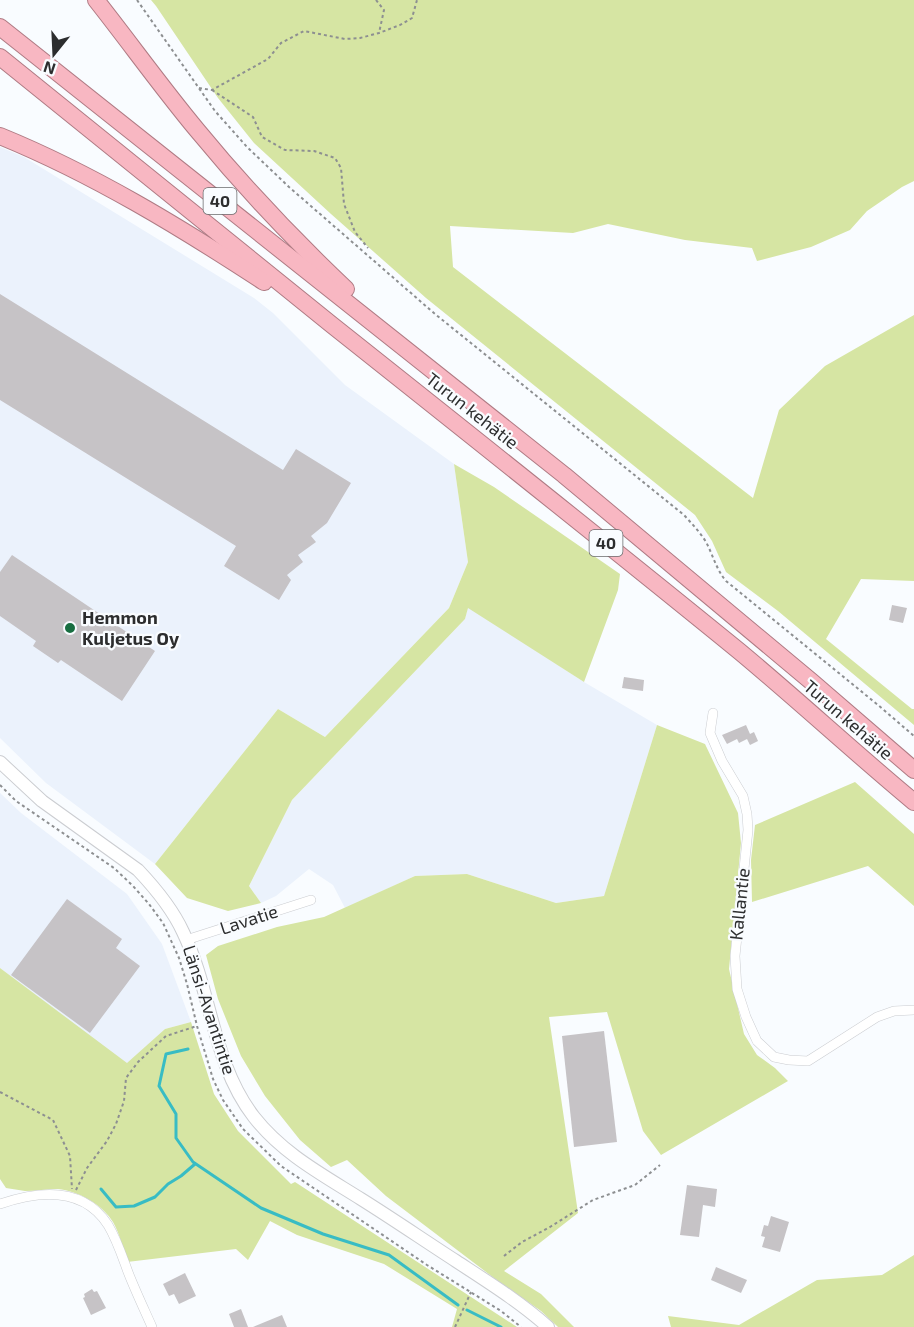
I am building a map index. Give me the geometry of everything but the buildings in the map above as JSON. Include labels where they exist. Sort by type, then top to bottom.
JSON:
[{"type":"highway","points":[[96,0],[240,182],[292,237],[439,376]]},
{"type":"highway","name":"Turun kehätie","points":[[0,27],[564,475],[914,770]]},
{"type":"highway","name":"Turun kehätie","points":[[0,57],[567,511],[735,648],[914,802]]},
{"type":"highway","points":[[0,136],[68,166],[174,224],[331,323]]},
{"type":"highway","points":[[876,770],[914,810]]},
{"type":"street","name":"Kallantie","points":[[713,713],[710,732],[722,761],[743,796],[747,814],[748,830],[735,956],[737,989],[757,1041],[774,1057],[808,1061],[877,1017],[894,1011],[914,1010]]},
{"type":"street","name":"Länsi-Avantintie","points":[[0,762],[42,801],[138,870],[167,904],[186,940],[228,1071],[241,1098],[269,1134],[302,1162],[512,1298],[548,1327]]},
{"type":"street","name":"Lavatie","points":[[186,940],[311,900]]},
{"type":"street","points":[[0,1204],[14,1199],[55,1194],[73,1198],[98,1213],[118,1244],[152,1327]]},
{"type":"path","points":[[136,0],[215,111],[247,147],[289,187],[435,314],[684,515],[706,543],[719,573],[726,581],[914,736]]},
{"type":"path","points":[[376,0],[384,10],[379,33]]},
{"type":"path","points":[[212,90],[268,59],[281,44],[304,31],[345,39],[379,33],[412,18],[417,0]]},
{"type":"path","points":[[199,88],[212,90],[253,117],[262,137],[285,150],[314,151],[335,158],[341,168],[344,204],[355,232],[368,248]]},
{"type":"path","points":[[0,785],[16,801],[114,868],[133,886],[164,923],[179,958],[213,1078],[223,1100],[243,1129],[281,1166],[427,1265],[501,1311],[521,1327]]},
{"type":"path","points":[[73,1198],[87,1168],[116,1124],[124,1101],[126,1078],[138,1062],[166,1036],[197,1026]]},
{"type":"path","points":[[0,1092],[53,1120],[70,1156],[73,1198]]},
{"type":"path","points":[[504,1256],[522,1242],[593,1200],[635,1185],[660,1165]]},
{"type":"path","points":[[456,1327],[471,1292]]},
{"type":"shaded area","points":[[0,147],[24,157],[254,298],[273,313],[345,385],[454,464],[468,562],[449,608],[325,737],[278,709],[155,864],[46,783],[0,738]]},
{"type":"shaded area","points":[[468,607],[584,682],[657,725],[604,896],[556,903],[467,874],[415,876],[345,908],[333,885],[309,869],[276,896],[261,903],[249,886],[292,800],[465,619]]},
{"type":"shaded area","points":[[0,793],[21,813],[127,894],[162,944],[191,1022],[165,1029],[127,1064],[0,968]]},
{"type":"green space","points":[[151,0],[914,0],[914,181],[867,211],[850,230],[811,247],[757,261],[752,248],[685,240],[608,224],[573,233],[450,226],[453,267],[753,498],[779,410],[825,366],[914,315],[914,581],[861,579],[826,639],[914,709],[914,725],[778,611],[726,572],[712,541],[695,515],[426,298],[254,143],[218,98]]},
{"type":"green space","points":[[454,464],[494,487],[620,574],[618,590],[584,682],[468,608],[465,619],[292,800],[249,886],[261,903],[228,911],[187,898],[155,864],[278,709],[325,737],[449,608],[468,562]]},
{"type":"green space","points":[[657,725],[705,744],[738,813],[741,843],[729,969],[744,1034],[757,1055],[788,1081],[661,1155],[643,1131],[607,1012],[549,1017],[578,1213],[504,1271],[541,1294],[574,1327],[558,1327],[541,1311],[386,1196],[347,1160],[331,1167],[300,1140],[265,1096],[241,1056],[218,999],[206,955],[218,946],[277,927],[324,917],[415,876],[467,874],[556,903],[604,896]]},
{"type":"green space","points":[[855,782],[914,834],[914,906],[868,866],[752,902],[751,860],[755,825]]},
{"type":"green space","points":[[0,968],[127,1063],[165,1029],[191,1022],[214,1094],[238,1131],[291,1184],[295,1182],[517,1327],[452,1327],[457,1309],[384,1264],[297,1235],[270,1221],[248,1260],[236,1249],[127,1262],[113,1222],[96,1204],[73,1192],[58,1189],[25,1191],[6,1188],[0,1179]]},
{"type":"green space","points":[[914,1255],[914,1327],[671,1327],[668,1316],[739,1325],[817,1280],[882,1275]]},
{"type":"waterway","points":[[188,1049],[166,1054],[159,1086],[176,1114],[176,1138],[193,1162],[261,1208],[323,1234],[389,1255],[458,1305]]},
{"type":"waterway","points":[[101,1189],[116,1207],[134,1206],[155,1197],[195,1164]]},
{"type":"waterway","points":[[467,1310],[501,1327]]},
{"type":"place","name":"Hemmon Kuljetus Oy","points":[[70,628]]}]
